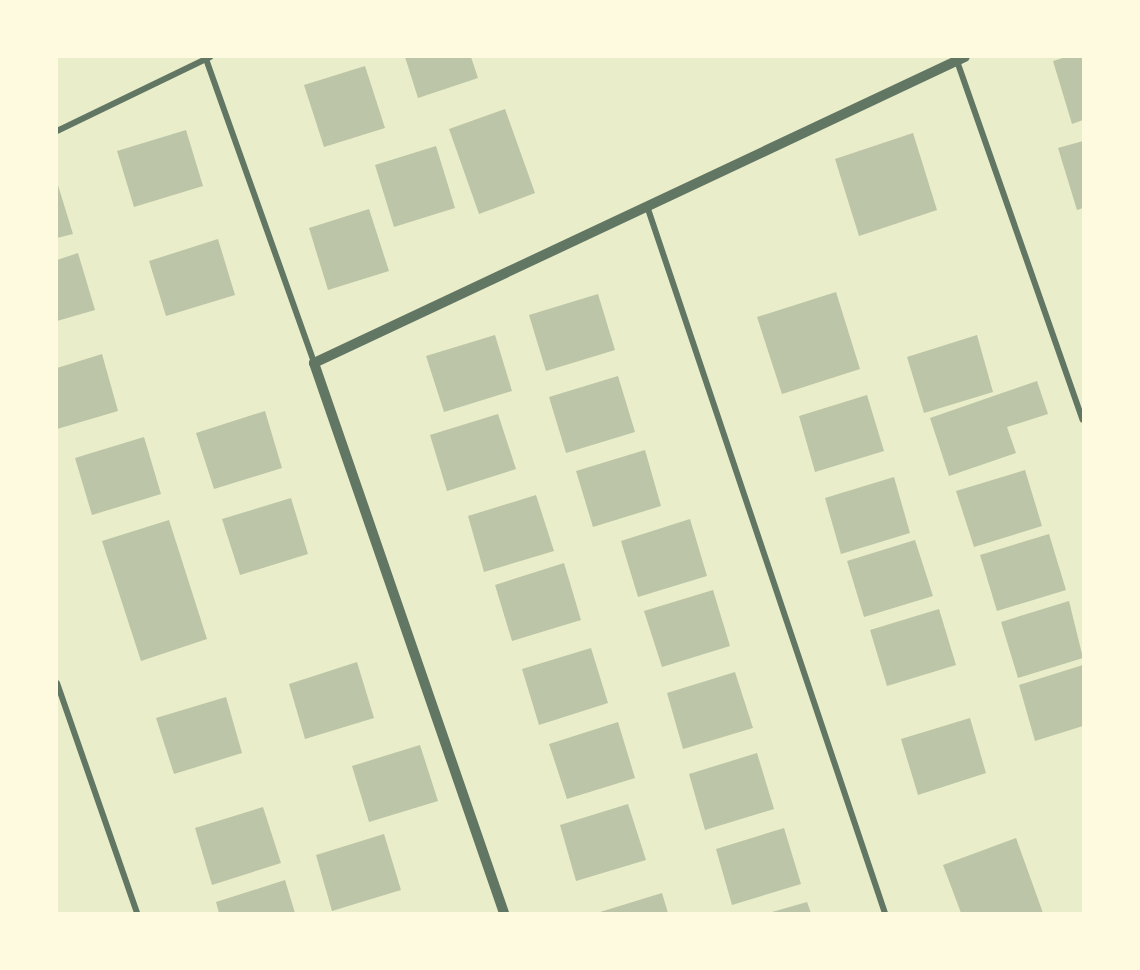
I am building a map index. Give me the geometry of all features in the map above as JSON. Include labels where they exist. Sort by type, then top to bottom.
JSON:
[{"type":"street","points":[[57,131],[208,58],[504,913]]},
{"type":"street","points":[[314,363],[961,59],[1083,420]]},
{"type":"street","points":[[647,206],[885,913]]},
{"type":"street","points":[[57,683],[137,913]]},
{"type":"building","points":[[405,57],[471,57],[478,78],[418,98]]},
{"type":"building","points":[[1066,57],[1083,57],[1083,120],[1072,124],[1053,61]]},
{"type":"building","points":[[365,66],[385,128],[324,147],[304,85]]},
{"type":"building","points":[[505,109],[535,193],[479,214],[449,129]]},
{"type":"building","points":[[186,130],[203,186],[134,207],[117,151]]},
{"type":"building","points":[[913,133],[937,210],[859,236],[835,159]]},
{"type":"building","points":[[1083,141],[1083,208],[1077,210],[1058,148]]},
{"type":"building","points":[[436,146],[455,208],[394,227],[375,165]]},
{"type":"building","points":[[57,182],[73,234],[57,238]]},
{"type":"building","points":[[369,209],[389,271],[328,290],[309,228]]},
{"type":"building","points":[[218,239],[235,295],[166,316],[149,261]]},
{"type":"building","points":[[78,253],[95,310],[57,321],[57,260]]},
{"type":"building","points":[[836,292],[860,369],[782,394],[757,317]]},
{"type":"building","points":[[598,294],[615,350],[546,371],[529,315]]},
{"type":"building","points":[[495,335],[512,391],[444,412],[426,356]]},
{"type":"building","points":[[977,335],[993,392],[924,413],[907,357]]},
{"type":"building","points":[[102,354],[118,411],[57,429],[57,368]]},
{"type":"building","points":[[618,376],[635,432],[566,453],[549,397]]},
{"type":"building","points":[[1037,381],[1048,414],[1007,427],[1016,453],[949,476],[930,418]]},
{"type":"building","points":[[867,395],[884,451],[815,472],[799,416]]},
{"type":"building","points":[[265,411],[282,468],[214,489],[196,433]]},
{"type":"building","points":[[498,414],[516,469],[447,491],[430,435]]},
{"type":"building","points":[[144,437],[161,494],[92,515],[75,458]]},
{"type":"building","points":[[645,450],[661,506],[593,527],[576,471]]},
{"type":"building","points":[[1025,470],[1042,526],[974,547],[956,491]]},
{"type":"building","points":[[894,477],[910,533],[841,554],[825,498]]},
{"type":"building","points":[[536,495],[554,551],[484,572],[468,516]]},
{"type":"building","points":[[291,498],[308,554],[240,575],[222,519]]},
{"type":"building","points":[[690,519],[707,576],[638,597],[621,541]]},
{"type":"building","points":[[169,520],[207,639],[141,661],[102,541]]},
{"type":"building","points":[[1049,534],[1066,590],[997,611],[980,555]]},
{"type":"building","points":[[915,540],[933,596],[864,617],[847,561]]},
{"type":"building","points":[[564,563],[581,620],[512,641],[495,585]]},
{"type":"building","points":[[713,590],[730,646],[662,667],[644,611]]},
{"type":"building","points":[[1069,601],[1083,658],[1018,678],[1001,622]]},
{"type":"building","points":[[939,609],[956,665],[887,686],[870,630]]},
{"type":"building","points":[[591,648],[608,703],[539,725],[522,669]]},
{"type":"building","points":[[357,662],[374,718],[305,739],[289,684]]},
{"type":"building","points":[[1083,665],[1083,726],[1035,741],[1019,685]]},
{"type":"building","points":[[735,672],[753,728],[683,749],[667,693]]},
{"type":"building","points":[[226,697],[242,753],[174,774],[156,718]]},
{"type":"building","points":[[970,718],[986,773],[918,795],[901,739]]},
{"type":"building","points":[[618,722],[635,778],[567,799],[549,744]]},
{"type":"building","points":[[420,745],[438,801],[369,822],[352,766]]},
{"type":"building","points":[[757,753],[774,809],[705,830],[689,774]]},
{"type":"building","points":[[628,804],[646,860],[576,881],[560,825]]},
{"type":"building","points":[[263,807],[281,863],[212,885],[195,828]]},
{"type":"building","points":[[784,828],[801,884],[732,905],[716,849]]},
{"type":"building","points":[[384,834],[401,890],[332,911],[316,855]]},
{"type":"building","points":[[1016,838],[1043,913],[961,913],[943,865]]},
{"type":"building","points":[[285,880],[295,913],[219,913],[216,902]]},
{"type":"building","points":[[662,893],[668,913],[600,913],[600,912]]},
{"type":"building","points":[[807,902],[811,913],[772,913],[772,912]]}]
